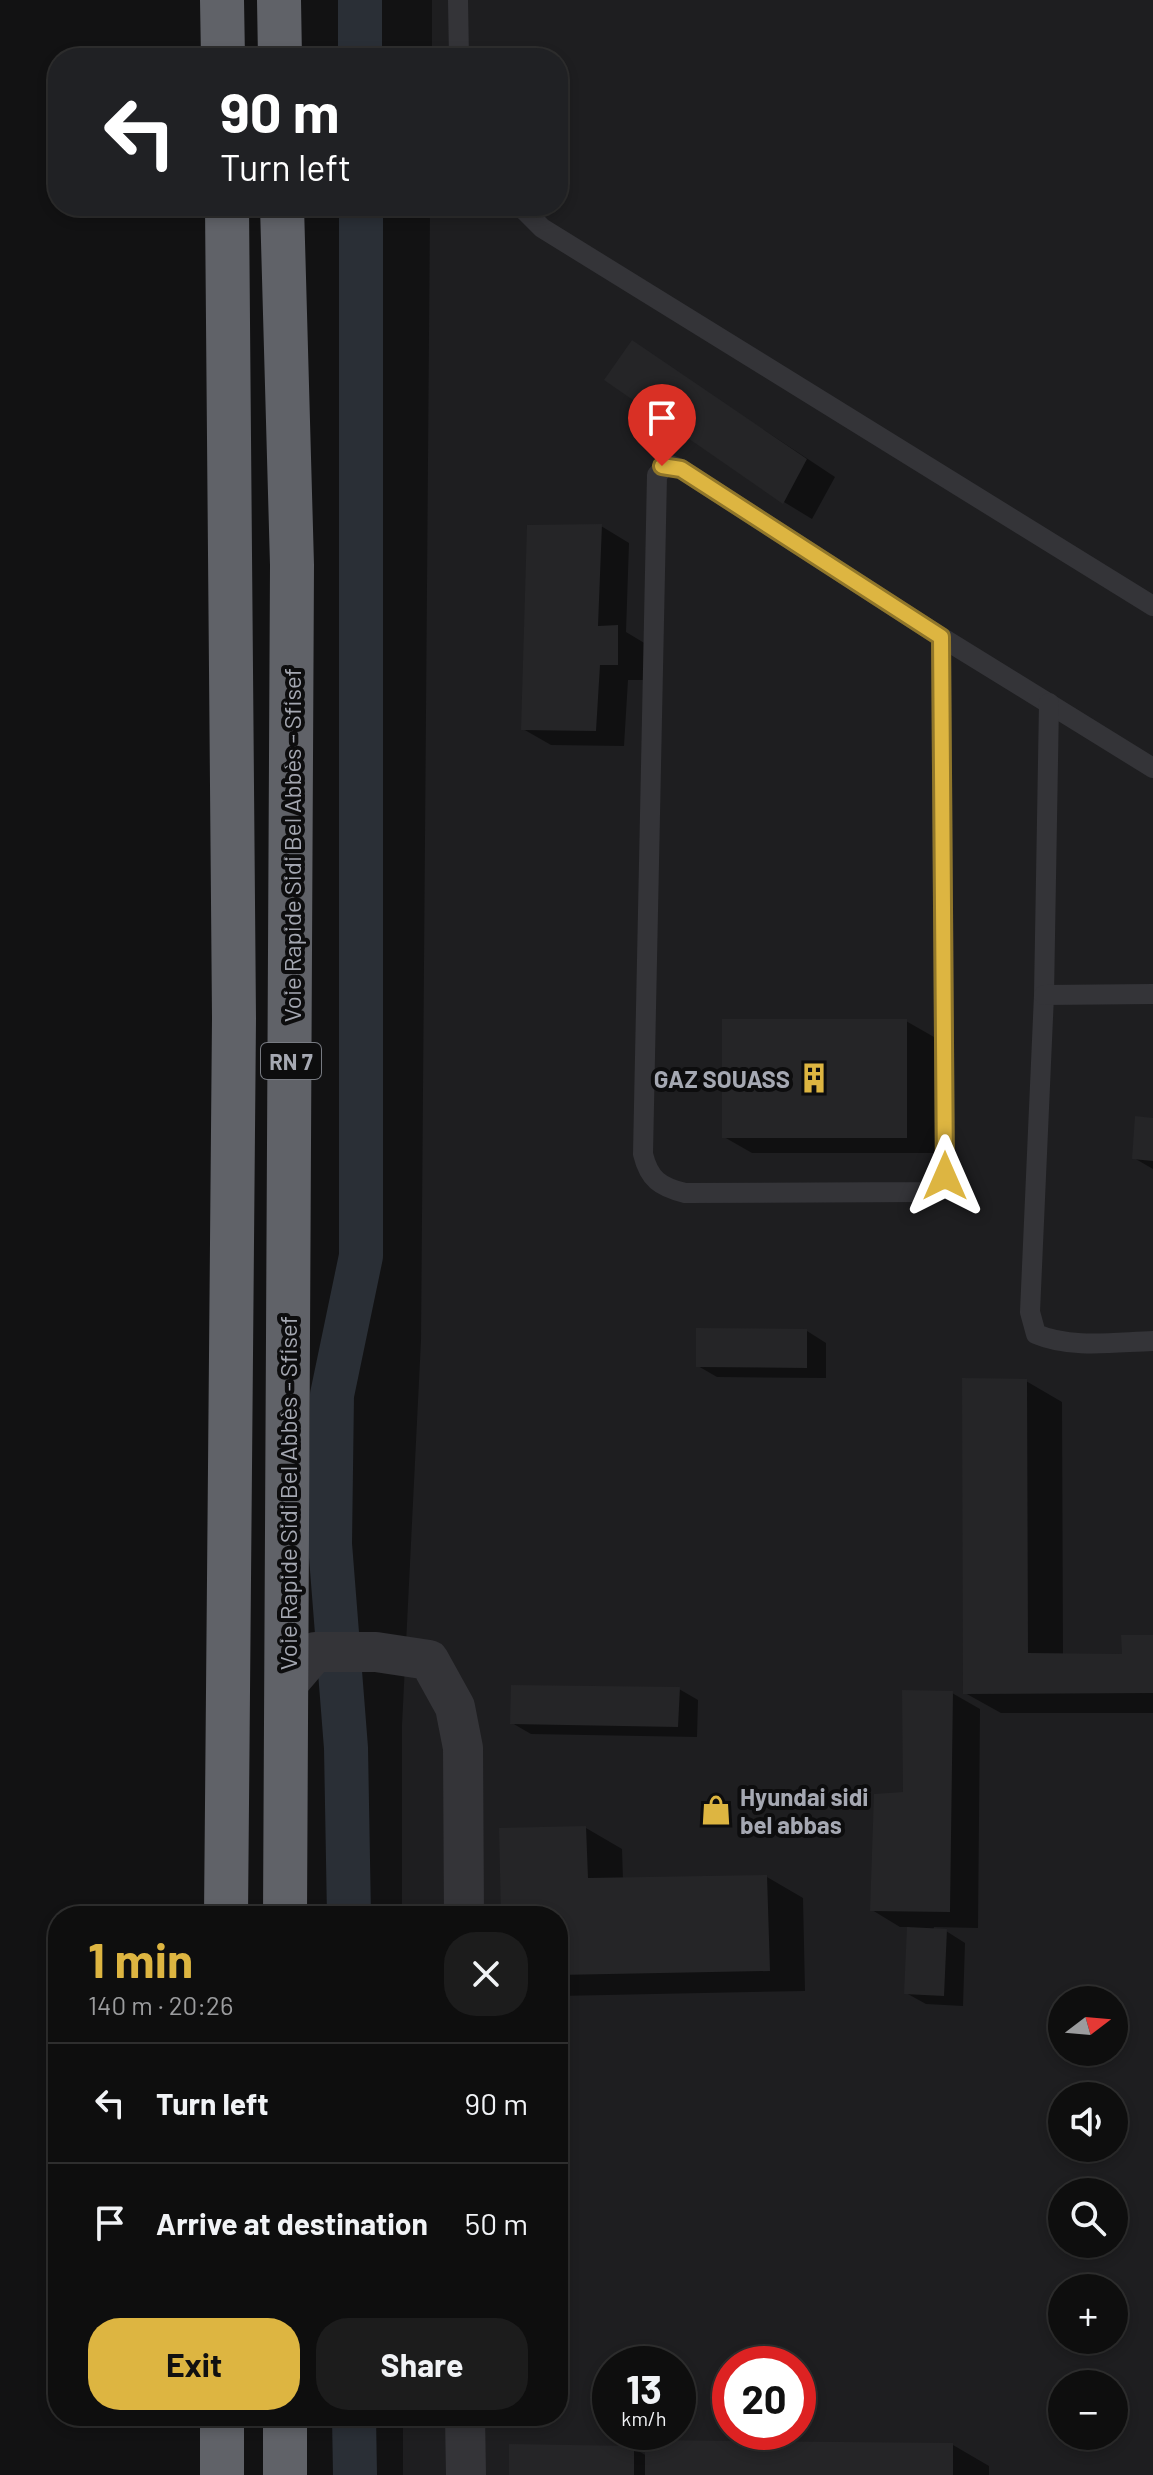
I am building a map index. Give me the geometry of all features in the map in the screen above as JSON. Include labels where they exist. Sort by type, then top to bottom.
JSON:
[{"type":"highway","points":[[222,0],[223,48]]},
{"type":"highway","points":[[279,0],[280,48]]},
{"type":"highway","name":"RN 7","points":[[226,1906],[234,1018],[227,216]]},
{"type":"highway","name":"Voie Rapide Sidi Bel Abbès - Sfisef","points":[[282,216],[292,565],[285,1906]]},
{"type":"highway","points":[[222,2426],[222,2475]]},
{"type":"highway","points":[[285,2426],[285,2475]]},
{"type":"street","points":[[285,1687],[315,1652],[376,1652],[429,1660],[455,1707],[463,1748],[464,1906]]},
{"type":"street","points":[[465,2426],[466,2475]]},
{"type":"lane","points":[[458,0],[459,48]]},
{"type":"lane","points":[[530,216],[542,228],[1153,606]]},
{"type":"lane","points":[[941,637],[945,1176],[941,1185],[926,1192],[685,1193],[658,1184],[647,1170],[643,1154],[658,471],[667,464],[681,469],[941,637],[1153,768]]},
{"type":"lane","points":[[1049,703],[1044,995],[1030,1312],[1036,1334],[1069,1343],[1153,1341]]},
{"type":"lane","points":[[1044,995],[1153,994]]},
{"type":"shaded area","points":[[432,0],[1153,0],[1153,2475],[403,2475],[403,2426],[568,2426],[568,1906],[402,1906],[402,1725],[421,1340],[430,216],[568,216],[568,48],[432,48]]},
{"type":"building","points":[[632,340],[807,459],[783,504],[604,380]]},
{"type":"building","points":[[602,524],[598,626],[618,625],[618,665],[600,665],[596,731],[521,730],[527,525]]},
{"type":"building","name":"GAZ SOUASS","points":[[722,1019],[907,1019],[907,1138],[722,1138]]},
{"type":"building","points":[[1135,1116],[1153,1118],[1153,1161],[1132,1159]]},
{"type":"building","points":[[696,1328],[807,1329],[807,1368],[696,1367]]},
{"type":"building","points":[[962,1378],[1027,1379],[1028,1653],[1122,1654],[1121,1635],[1153,1635],[1153,1693],[963,1694]]},
{"type":"building","points":[[511,1685],[680,1687],[678,1727],[510,1724]]},
{"type":"building","points":[[902,1690],[953,1691],[950,1912],[870,1911],[874,1794],[903,1792]]},
{"type":"building","points":[[586,1826],[588,1878],[767,1875],[770,1971],[568,1975],[568,1906],[501,1906],[499,1828]]},
{"type":"building","points":[[907,1927],[947,1929],[944,1996],[904,1994]]},
{"type":"building","points":[[696,2440],[712,2441],[712,2450],[816,2450],[816,2442],[953,2443],[953,2475],[645,2475],[645,2450],[696,2450]]},
{"type":"building","points":[[509,2444],[592,2445],[592,2450],[634,2450],[634,2475],[509,2475]]},
{"type":"waterway","points":[[360,0],[360,48]]},
{"type":"waterway","points":[[349,1906],[346,1748],[330,1544],[332,1395],[361,1256],[361,216]]},
{"type":"waterway","points":[[354,2426],[355,2475]]},
{"type":"place","name":"GAZ SOUASS","points":[[814,1078]]},
{"type":"place","name":"Hyundai sidi bel abbas","points":[[716,1810]]},
{"type":"route","points":[[662,466],[667,464],[681,469],[941,637],[945,1176]]}]
